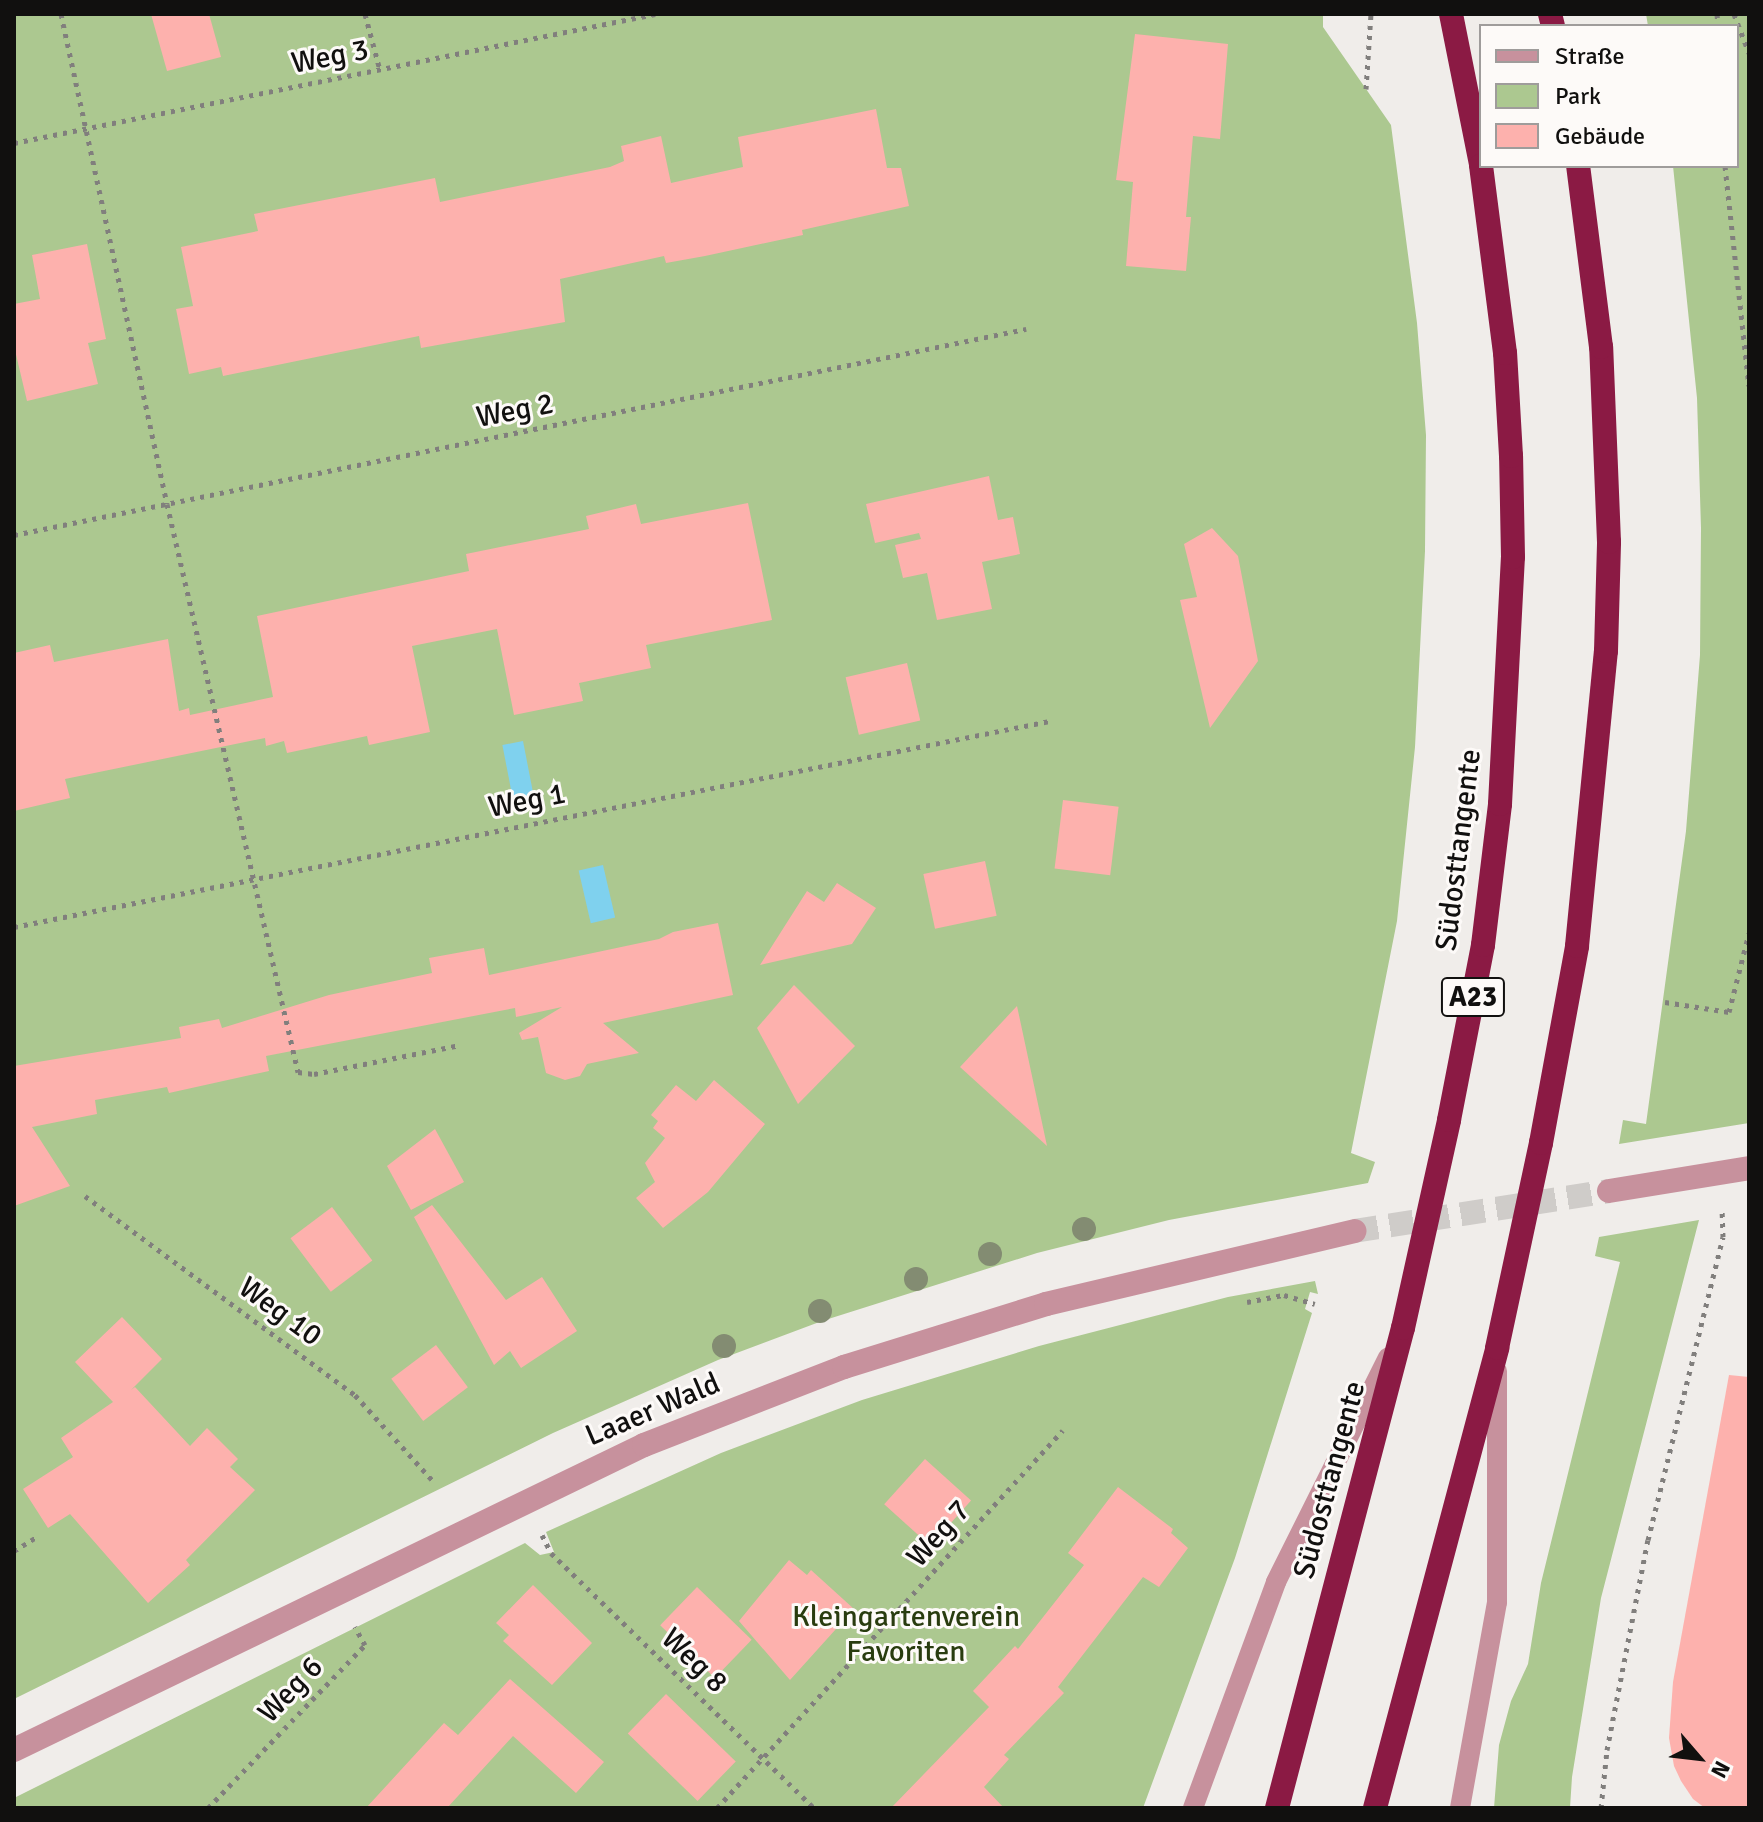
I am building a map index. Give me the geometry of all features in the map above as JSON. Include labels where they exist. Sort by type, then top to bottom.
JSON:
[{"type":"highway","name":"Südosttangente","points":[[1451,14],[1479,155]]},
{"type":"highway","name":"Südosttangente","points":[[1277,1808],[1403,1328],[1449,1120],[1483,945],[1500,804],[1513,557],[1504,339],[1481,168]]},
{"type":"highway","points":[[1375,1808],[1497,1348],[1541,1143],[1577,946],[1606,651],[1607,453],[1601,347],[1578,168]]},
{"type":"street","points":[[1609,1191],[1749,1168]]},
{"type":"street","name":"Laaer Wald","points":[[14,1750],[644,1445],[844,1367],[1046,1304],[1354,1231]]},
{"type":"lane","points":[[1193,1808],[1276,1582],[1403,1328]]},
{"type":"lane","points":[[1460,1808],[1497,1602],[1497,1348]]},
{"type":"path","points":[[61,14],[167,504],[298,1072],[314,1074],[460,1045]]},
{"type":"path","points":[[365,14],[380,70]]},
{"type":"path","name":"Weg 3","points":[[14,143],[655,14]]},
{"type":"path","points":[[1366,89],[1371,14]]},
{"type":"path","points":[[1739,27],[1749,53]]},
{"type":"path","points":[[1725,168],[1749,386]]},
{"type":"path","name":"Weg 2","points":[[14,535],[1026,329]]},
{"type":"path","name":"Weg 1","points":[[14,927],[253,877],[1050,721]]},
{"type":"path","points":[[1665,1002],[1729,1012],[1749,933]]},
{"type":"path","points":[[1601,1808],[1607,1750],[1648,1540],[1723,1237],[1721,1173]]},
{"type":"path","name":"Weg 10","points":[[85,1196],[355,1395],[432,1480]]},
{"type":"path","points":[[1247,1302],[1284,1295],[1315,1304]]},
{"type":"path","name":"Weg 7","points":[[717,1808],[1063,1430]]},
{"type":"path","points":[[14,1551],[35,1538]]},
{"type":"path","name":"Weg 8","points":[[546,1543],[551,1553],[814,1808]]},
{"type":"path","name":"Weg 6","points":[[208,1808],[365,1645],[336,1595]]},
{"type":"green space","points":[[14,14],[1323,14],[1323,27],[1391,125],[1417,323],[1426,435],[1425,551],[1415,747],[1397,921],[1351,1153],[1375,1162],[1368,1183],[1169,1220],[1037,1253],[822,1321],[718,1360],[553,1433],[14,1699]]},
{"type":"green space","points":[[1646,14],[1749,14],[1749,1123],[1619,1144],[1623,1120],[1646,1124],[1686,831],[1700,655],[1701,528],[1697,398],[1673,168],[1739,168],[1739,24],[1648,24]]},
{"type":"green space","points":[[1699,1220],[1601,1598],[1572,1777],[1570,1808],[1494,1808],[1499,1745],[1511,1701],[1528,1664],[1541,1583],[1620,1262],[1595,1256],[1599,1237]]},
{"type":"green space","name":"Kleingartenverein Favoriten","points":[[1315,1281],[1318,1294],[1310,1292],[1305,1309],[1312,1313],[1235,1558],[1143,1808],[14,1808],[14,1798],[525,1543],[540,1555],[554,1552],[546,1532],[721,1453],[862,1400],[1039,1346],[1228,1297]]},
{"type":"water","points":[[523,741],[534,796],[513,800],[502,745]]},
{"type":"water","points":[[603,865],[615,918],[591,923],[579,871]]},
{"type":"building","points":[[151,14],[209,14],[221,57],[167,71]]},
{"type":"building","points":[[1135,34],[1228,44],[1220,139],[1193,136],[1186,217],[1191,217],[1186,271],[1126,266],[1133,182],[1116,180]]},
{"type":"building","points":[[876,109],[887,168],[901,168],[909,206],[802,230],[803,235],[705,256],[666,263],[664,256],[560,279],[565,322],[421,348],[419,336],[223,376],[221,367],[189,374],[176,309],[193,306],[181,247],[258,231],[254,214],[435,178],[440,202],[610,167],[624,161],[621,146],[661,136],[671,183],[743,167],[738,137]]},
{"type":"building","points":[[87,244],[106,339],[88,343],[98,384],[27,401],[14,346],[14,304],[40,299],[32,255]]},
{"type":"building","points":[[989,476],[998,520],[1013,517],[1020,554],[982,562],[992,609],[937,620],[927,573],[903,578],[895,545],[921,539],[919,533],[875,543],[866,504]]},
{"type":"building","points":[[748,503],[772,620],[646,645],[651,668],[579,683],[583,701],[514,715],[497,629],[412,646],[430,732],[369,745],[367,736],[287,753],[284,741],[266,746],[265,738],[65,779],[70,798],[14,811],[14,653],[50,645],[54,662],[168,639],[179,711],[189,708],[190,715],[273,697],[257,616],[469,571],[466,554],[589,529],[586,516],[636,504],[641,524]]},
{"type":"building","points":[[1212,528],[1238,556],[1258,661],[1210,728],[1180,600],[1197,597],[1184,544]]},
{"type":"building","points":[[907,663],[920,720],[859,735],[846,677]]},
{"type":"building","points":[[1063,800],[1119,807],[1110,875],[1055,868]]},
{"type":"building","points":[[985,861],[997,916],[935,929],[923,874]]},
{"type":"building","points":[[837,883],[876,908],[852,944],[760,965],[807,891],[824,902]]},
{"type":"building","points":[[718,923],[733,995],[603,1023],[639,1053],[587,1064],[580,1076],[565,1080],[546,1073],[538,1037],[522,1040],[519,1033],[562,1007],[516,1017],[515,1008],[266,1056],[269,1071],[169,1093],[167,1087],[95,1100],[97,1114],[32,1127],[70,1186],[14,1206],[14,1066],[181,1038],[179,1027],[219,1019],[222,1028],[329,995],[432,973],[429,958],[484,948],[489,975],[659,939],[673,932]]},
{"type":"building","points":[[794,985],[855,1046],[798,1104],[757,1028]]},
{"type":"building","points":[[1017,1006],[1047,1146],[960,1067]]},
{"type":"building","points":[[714,1080],[765,1124],[708,1192],[663,1228],[636,1198],[655,1182],[645,1163],[665,1138],[653,1128],[658,1121],[651,1115],[676,1085],[696,1101]]},
{"type":"building","points":[[435,1129],[464,1182],[411,1210],[387,1166]]},
{"type":"building","points":[[432,1205],[506,1300],[542,1277],[577,1331],[521,1368],[510,1351],[494,1365],[414,1217]]},
{"type":"building","points":[[332,1207],[372,1261],[331,1292],[290,1238]]},
{"type":"building","points":[[122,1317],[162,1359],[131,1390],[135,1387],[190,1446],[207,1428],[238,1459],[230,1467],[255,1490],[186,1560],[190,1565],[148,1603],[70,1514],[48,1528],[23,1489],[73,1457],[61,1438],[113,1402],[75,1362]]},
{"type":"building","points":[[436,1345],[468,1387],[423,1421],[391,1379]]},
{"type":"building","points":[[1729,1375],[1749,1377],[1749,1808],[1705,1808],[1693,1799],[1681,1781],[1674,1766],[1669,1738],[1673,1682]]},
{"type":"building","points":[[925,1459],[971,1500],[930,1546],[884,1504]]},
{"type":"building","points":[[1118,1487],[1173,1529],[1171,1533],[1188,1548],[1159,1587],[1143,1577],[1058,1687],[1064,1693],[1004,1755],[1009,1759],[984,1787],[1004,1808],[891,1808],[989,1707],[973,1691],[1015,1646],[1018,1649],[1084,1565],[1068,1553]]},
{"type":"building","points":[[789,1560],[807,1575],[811,1570],[854,1609],[790,1680],[739,1621]]},
{"type":"building","points":[[533,1585],[592,1643],[552,1685],[503,1641],[509,1635],[496,1623]]},
{"type":"building","points":[[697,1587],[752,1640],[715,1678],[660,1625]]},
{"type":"building","points":[[510,1679],[604,1762],[576,1793],[513,1736],[447,1808],[366,1808],[444,1723],[458,1735]]},
{"type":"building","points":[[666,1694],[736,1761],[698,1801],[628,1734]]},
{"type":"tunnel","points":[[1354,1231],[1609,1191]]}]
